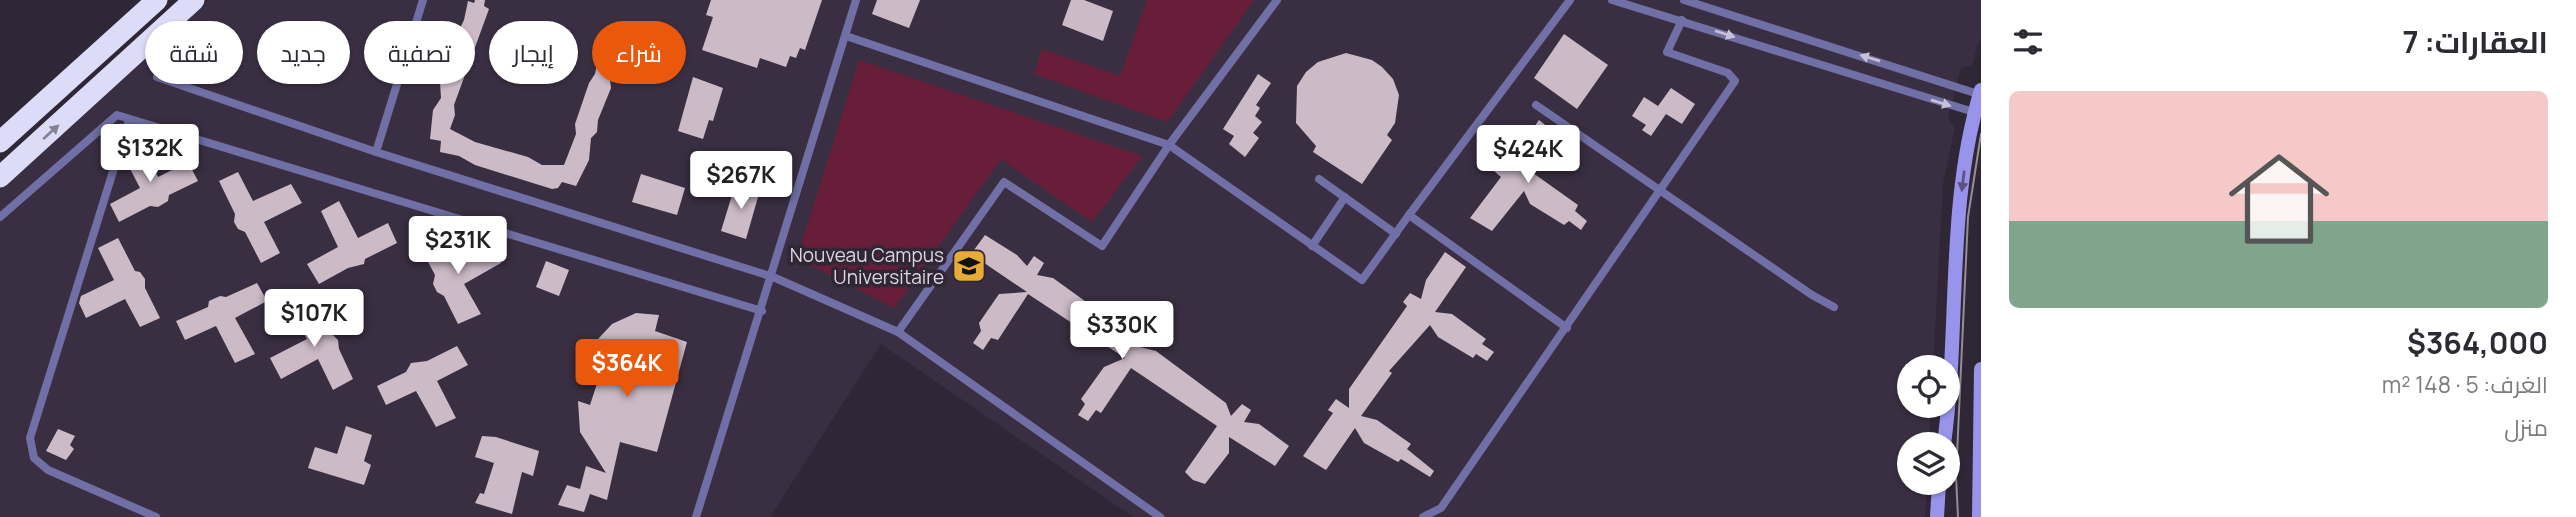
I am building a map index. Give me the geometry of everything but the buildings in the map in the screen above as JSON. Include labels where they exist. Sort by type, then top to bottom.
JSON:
[{"type":"highway","points":[[0,142],[158,0]]},
{"type":"highway","points":[[0,177],[194,0]]},
{"type":"main road","points":[[1945,432],[1953,345],[1960,206],[1967,145],[1978,113],[1981,93]]},
{"type":"main road","points":[[1979,517],[1981,369]]},
{"type":"main road","points":[[1937,517],[1938,495]]},
{"type":"lane","points":[[376,152],[423,0]]},
{"type":"lane","points":[[696,517],[773,277],[856,0]]},
{"type":"lane","points":[[898,332],[1004,182],[1102,246],[1169,145],[1277,0]]},
{"type":"lane","points":[[846,36],[1169,145],[1362,280],[1570,0]]},
{"type":"lane","points":[[1612,0],[1978,113]]},
{"type":"lane","points":[[1684,0],[1981,93]]},
{"type":"lane","points":[[1423,517],[1441,508],[1735,82],[1728,73],[1667,52],[1682,20]]},
{"type":"lane","points":[[177,84],[376,152],[773,277],[898,332],[1160,517]]},
{"type":"lane","points":[[1536,105],[1812,295],[1834,307]]},
{"type":"lane","points":[[0,217],[117,115],[762,311]]},
{"type":"lane","points":[[129,120],[30,438],[33,458],[48,470],[156,517]]},
{"type":"lane","points":[[1320,179],[1396,234]]},
{"type":"lane","points":[[1312,246],[1345,197]]},
{"type":"lane","points":[[1409,215],[1567,328]]},
{"type":"shaded area","name":"Nouveau Campus Universitaire","points":[[208,0],[1981,0],[1981,36],[1972,65],[1961,68],[1948,118],[1955,127],[1943,184],[1934,355],[1897,355],[1897,418],[1930,418],[1930,432],[1897,432],[1897,495],[1926,495],[1925,517],[1133,517],[881,344],[770,517],[0,517],[0,189],[145,57],[145,84],[243,84],[243,21],[185,21]]},
{"type":"shaded area","points":[[1147,0],[1254,0],[1167,122],[1034,74],[1042,49],[1120,76]]},
{"type":"shaded area","points":[[859,60],[1142,156],[1092,222],[1001,159],[894,308],[797,258]]},
{"type":"tram line","points":[[1958,517],[1956,476],[1968,217],[1981,134]]},
{"type":"place","name":"Nouveau Campus Universitaire","points":[[969,266]]}]
